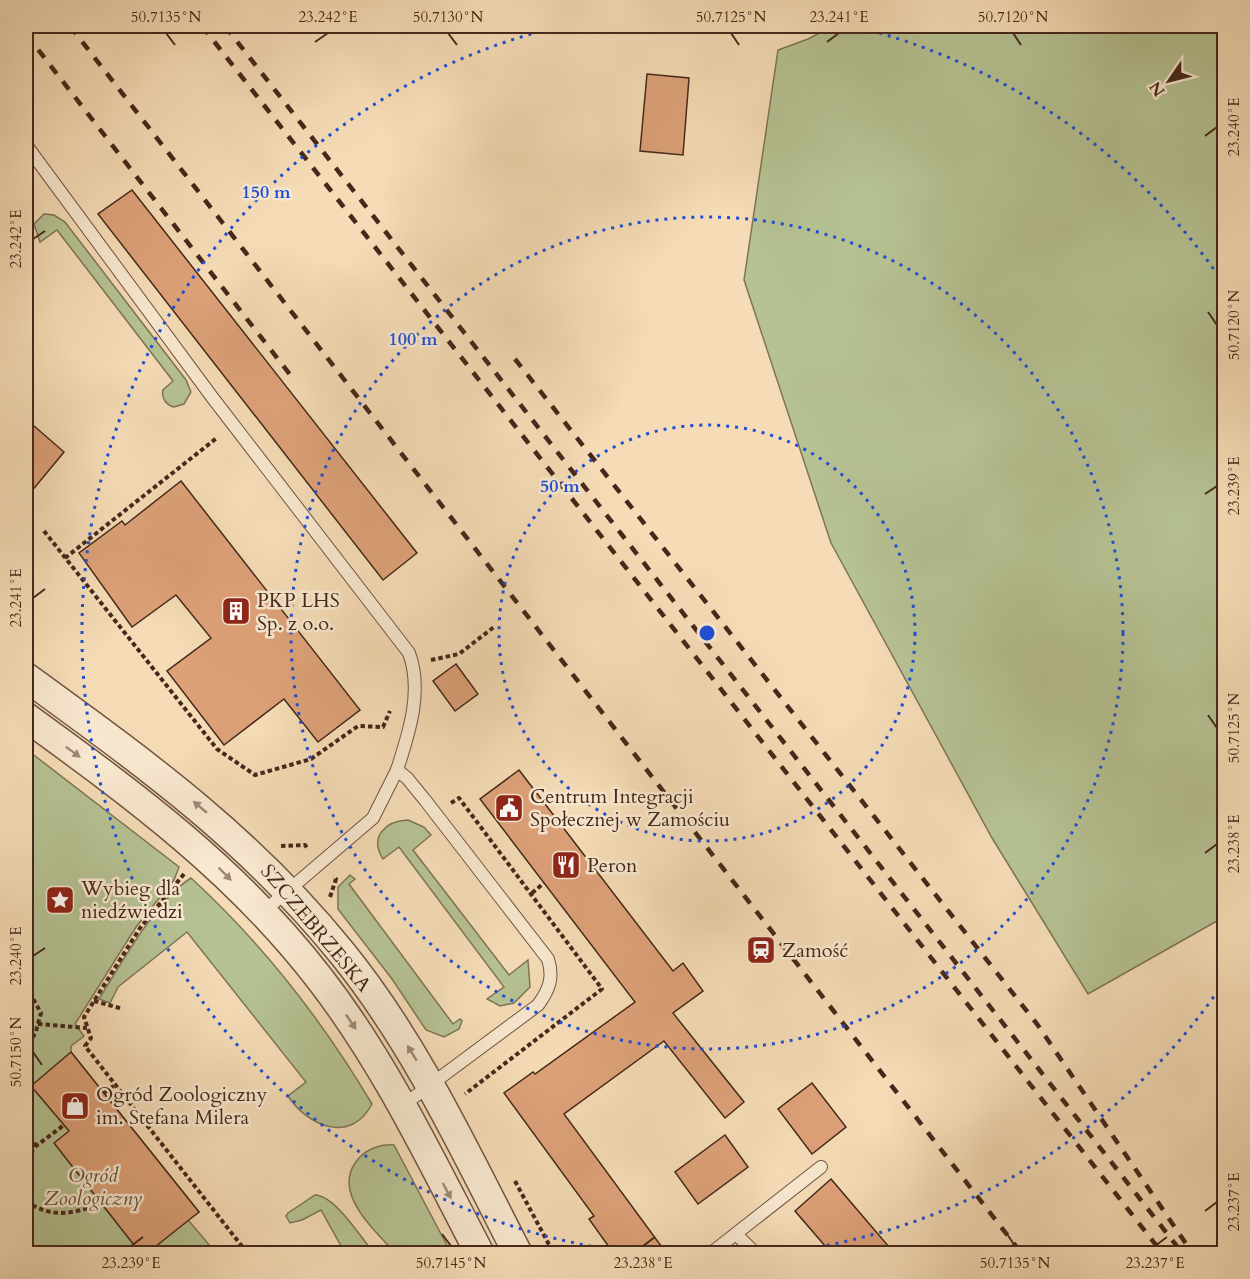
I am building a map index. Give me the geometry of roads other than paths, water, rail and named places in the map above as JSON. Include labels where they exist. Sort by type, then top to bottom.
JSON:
[{"type":"street","name":"SZCZEBRZESKA","points":[[26,676],[174,786],[237,840],[288,891],[343,954],[407,1046],[518,1254]]},
{"type":"street","name":"SZCZEBRZESKA","points":[[26,717],[170,824],[263,912],[330,993],[365,1042],[402,1106],[480,1254]]},
{"type":"lane","points":[[26,145],[212,397],[402,642],[412,663],[412,718],[397,770],[373,818],[263,912]]},
{"type":"lane","points":[[397,770],[408,778],[458,842],[548,959],[551,968],[550,986],[538,1005],[402,1106]]},
{"type":"lane","points":[[710,1254],[821,1167]]},
{"type":"lane","points":[[736,1234],[756,1254]]},
{"type":"railway","points":[[70,26],[1022,1254]]},
{"type":"railway","points":[[202,26],[1163,1254]]},
{"type":"railway","points":[[225,26],[1183,1254]]},
{"type":"railway","points":[[26,34],[295,381]]},
{"type":"railway","points":[[515,359],[1037,1024],[1193,1254]]},
{"type":"place","name":"PKP LHS Sp. z o.o.","points":[[236,611]]},
{"type":"place","name":"Centrum Integracji Społecznej w Zamościu","points":[[509,808]]},
{"type":"place","name":"Peron","points":[[566,865]]},
{"type":"place","name":"Wybieg dla niedźwiedzi","points":[[60,900]]},
{"type":"place","name":"Zamość","points":[[761,950]]},
{"type":"place","name":"Ogród Zoologiczny im. Stefana Milera","points":[[75,1106]]},
{"type":"park label","name":"Ogród Zoologiczny","points":[[93,1186]]}]
